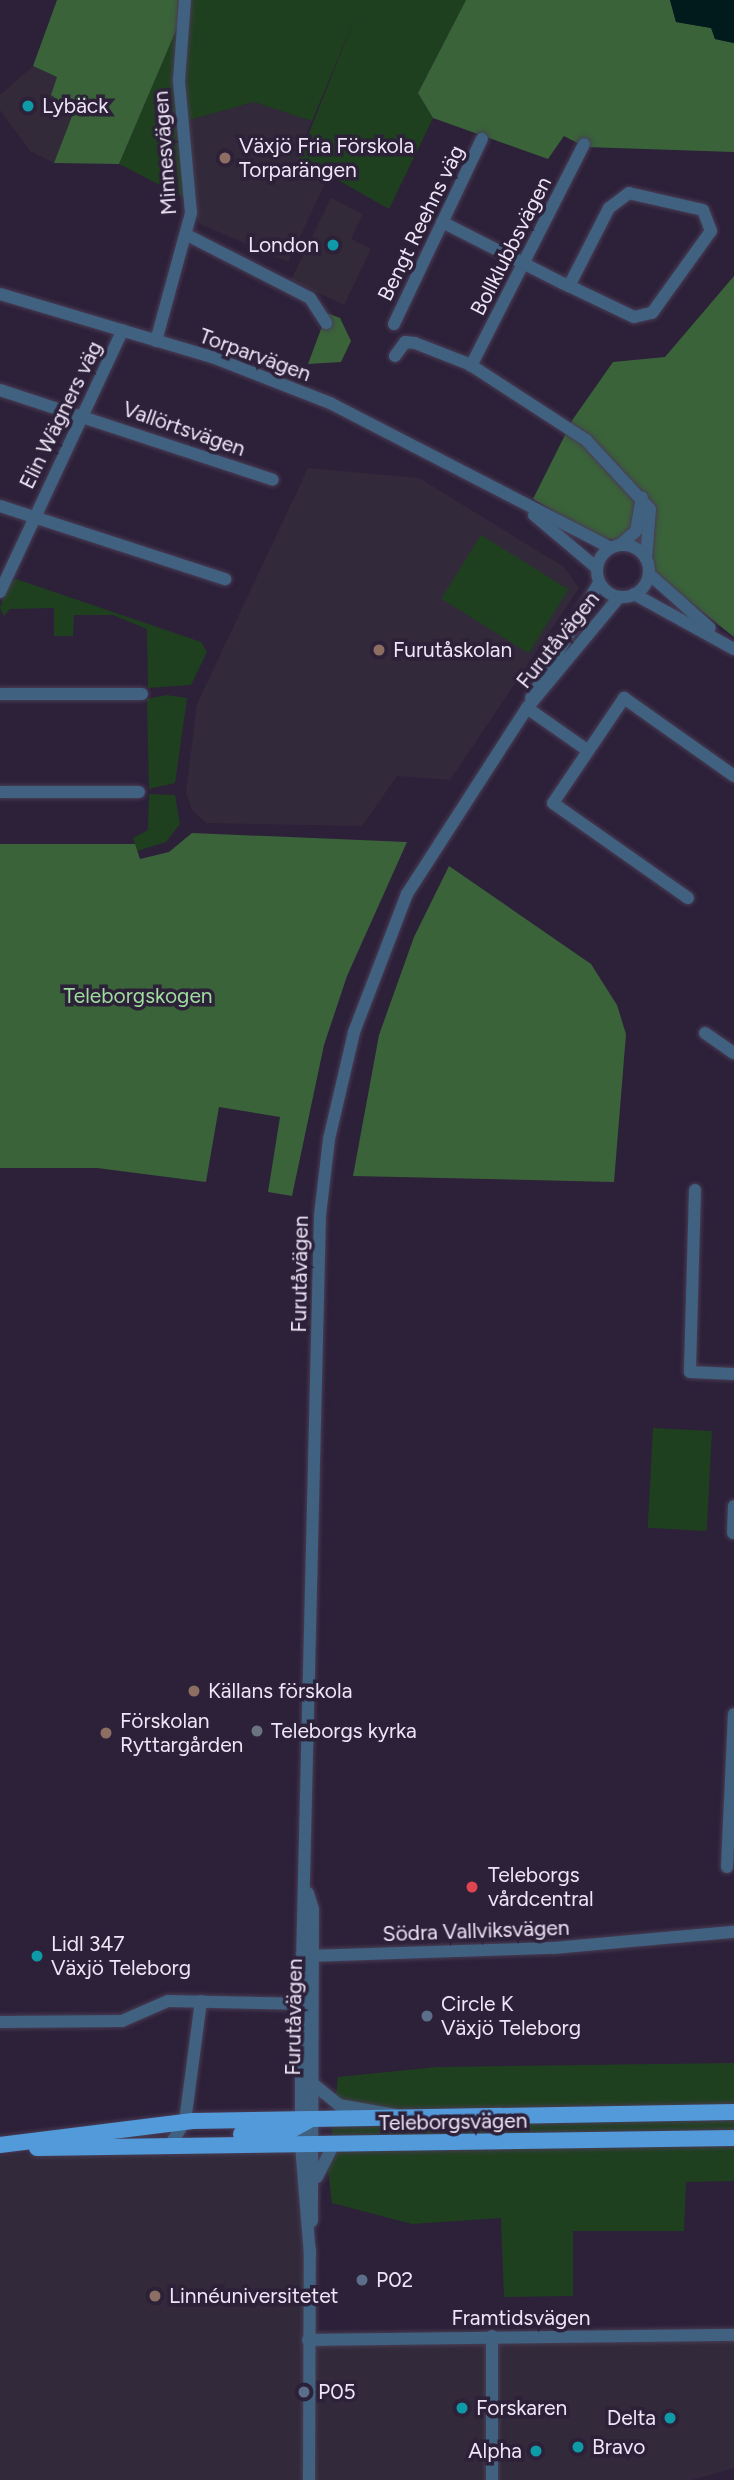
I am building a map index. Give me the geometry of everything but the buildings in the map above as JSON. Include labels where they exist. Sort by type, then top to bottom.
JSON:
[{"type":"main road","name":"Teleborgsvägen","points":[[3,2145],[185,2121],[304,2122],[399,2116],[734,2112]]},
{"type":"main road","name":"Teleborgsvägen","points":[[172,2142],[304,2122]]},
{"type":"main road","name":"Teleborgsvägen","points":[[3,2145],[172,2142],[333,2145],[734,2138]]},
{"type":"street","name":"Minnesvägen","points":[[156,341],[191,213],[179,80],[185,0]]},
{"type":"street","name":"Bengt Reehns väg","points":[[394,324],[482,139]]},
{"type":"street","name":"Bollklubbsvägen","points":[[471,366],[584,144]]},
{"type":"street","points":[[442,222],[569,286],[634,317],[652,313],[711,231],[703,210],[629,193],[609,208],[569,286]]},
{"type":"street","points":[[187,234],[310,298],[326,323]]},
{"type":"street","name":"Torparvägen","points":[[0,294],[123,330],[330,403],[615,547]]},
{"type":"street","name":"Elin Wägners väg","points":[[0,593],[123,330]]},
{"type":"street","points":[[395,356],[405,342],[415,343],[471,366],[586,440],[642,498],[653,523],[646,559],[649,574],[734,649]]},
{"type":"street","name":"Vallörtsvägen","points":[[0,390],[82,414],[274,480]]},
{"type":"street","name":"Torparvägen","points":[[484,481],[597,568]]},
{"type":"street","points":[[642,498],[636,531],[615,547],[597,568],[600,583],[619,597],[634,594],[734,649]]},
{"type":"street","points":[[0,506],[225,579]]},
{"type":"street","points":[[615,547],[646,559]]},
{"type":"street","points":[[634,594],[649,574]]},
{"type":"street","name":"Furutåvägen","points":[[306,2145],[307,1889],[320,1214],[329,1139],[354,1032],[407,894],[527,708],[600,583]]},
{"type":"street","name":"Furutåvägen","points":[[527,708],[619,597]]},
{"type":"street","points":[[0,694],[142,694]]},
{"type":"street","points":[[688,898],[553,803],[624,698],[734,776]]},
{"type":"street","points":[[527,708],[587,750]]},
{"type":"street","points":[[0,792],[139,792]]},
{"type":"street","points":[[705,1033],[734,1053]]},
{"type":"street","points":[[695,1190],[690,1369],[734,1374]]},
{"type":"street","points":[[733,1532],[734,1506]]},
{"type":"street","points":[[727,1867],[733,1714]]},
{"type":"street","name":"Södra Vallviksvägen","points":[[308,1956],[552,1948],[734,1932]]},
{"type":"street","points":[[0,2022],[122,2021],[168,2001],[307,2004]]},
{"type":"street","points":[[172,2142],[185,2121],[201,2001]]},
{"type":"street","name":"Furutåvägen","points":[[304,2122],[312,2082],[307,2004]]},
{"type":"street","points":[[312,2082],[339,2105],[399,2116]]},
{"type":"street","points":[[306,2145],[312,2205],[309,2480]]},
{"type":"street","points":[[306,2145],[310,2255]]},
{"type":"street","points":[[312,2205],[320,2163],[333,2145]]},
{"type":"street","name":"Framtidsvägen","points":[[309,2340],[734,2335]]},
{"type":"street","points":[[492,2336],[492,2480]]},
{"type":"shaded area","points":[[670,0],[734,0],[734,43],[715,39],[711,28],[676,22]]},
{"type":"shaded area","points":[[33,66],[57,77],[75,111],[54,163],[30,151],[0,110],[0,95]]},
{"type":"shaded area","points":[[254,102],[312,121],[298,153],[329,175],[288,262],[198,223],[182,122]]},
{"type":"shaded area","points":[[331,198],[363,214],[351,239],[371,249],[344,305],[291,280]]},
{"type":"shaded area","name":"Furutåskolan","points":[[308,468],[419,478],[564,567],[579,588],[450,780],[397,776],[362,826],[206,823],[192,810],[186,793],[197,704]]},
{"type":"shaded area","name":"Linnéuniversitetet","points":[[301,2145],[309,2340],[734,2336],[734,2468],[692,2480],[0,2480],[0,2155]]},
{"type":"green space","points":[[57,0],[189,0],[119,164],[54,163],[74,111],[51,95],[57,77],[33,66]]},
{"type":"green space","points":[[189,0],[466,0],[418,93],[433,118],[389,209],[299,158],[356,15],[312,121],[254,102],[182,122],[189,200],[119,164]]},
{"type":"green space","points":[[466,0],[670,0],[676,22],[712,28],[715,39],[734,43],[734,152],[585,147],[564,136],[548,159],[433,118],[418,93]]},
{"type":"green space","points":[[734,276],[734,637],[657,576],[636,543],[599,538],[533,499],[573,419],[613,362],[665,357]]},
{"type":"green space","points":[[327,313],[340,318],[351,341],[341,362],[308,364]]},
{"type":"green space","points":[[481,535],[568,590],[529,653],[441,599]]},
{"type":"green space","points":[[16,579],[201,642],[207,652],[191,685],[148,688],[147,629],[113,615],[74,615],[73,636],[54,636],[54,608],[10,609],[4,616],[0,608],[8,583]]},
{"type":"green space","points":[[166,695],[187,698],[175,783],[149,789],[147,699]]},
{"type":"green space","points":[[149,794],[175,795],[180,824],[166,842],[137,851],[133,838],[148,830]]},
{"type":"green space","name":"Teleborgskogen","points":[[192,833],[407,842],[347,976],[324,1045],[292,1196],[268,1192],[280,1117],[219,1107],[206,1182],[97,1168],[0,1168],[0,844],[135,844],[140,859],[169,852]]},
{"type":"green space","points":[[449,866],[591,964],[617,1005],[626,1034],[614,1182],[353,1176],[379,1035],[414,937]]},
{"type":"green space","points":[[653,1428],[712,1431],[707,1531],[648,1528]]},
{"type":"green space","points":[[734,2063],[734,2181],[686,2182],[684,2231],[573,2231],[573,2296],[504,2297],[501,2218],[412,2224],[332,2203],[328,2170],[338,2077],[437,2067]]},
{"type":"place","name":"Lybäck","points":[[28,106]]},
{"type":"place","name":"Växjö Fria Förskola Torparängen","points":[[225,158]]},
{"type":"place","name":"London","points":[[333,245]]},
{"type":"place","name":"Furutåskolan","points":[[379,650]]},
{"type":"place","name":"Källans förskola","points":[[194,1691]]},
{"type":"place","name":"Teleborgs kyrka","points":[[257,1731]]},
{"type":"place","name":"Förskolan Ryttargården","points":[[106,1733]]},
{"type":"place","name":"Teleborgs vårdcentral","points":[[472,1887]]},
{"type":"place","name":"Lidl 347 Växjö Teleborg","points":[[37,1956]]},
{"type":"place","name":"Circle K Växjö Teleborg","points":[[427,2016]]},
{"type":"place","name":"P02","points":[[362,2280]]},
{"type":"place","name":"Linnéuniversitetet","points":[[155,2296]]},
{"type":"place","name":"P05","points":[[304,2392]]},
{"type":"place","name":"Forskaren","points":[[462,2408]]},
{"type":"place","name":"Delta","points":[[670,2418]]},
{"type":"place","name":"Bravo","points":[[578,2447]]},
{"type":"place","name":"Alpha","points":[[536,2451]]}]
